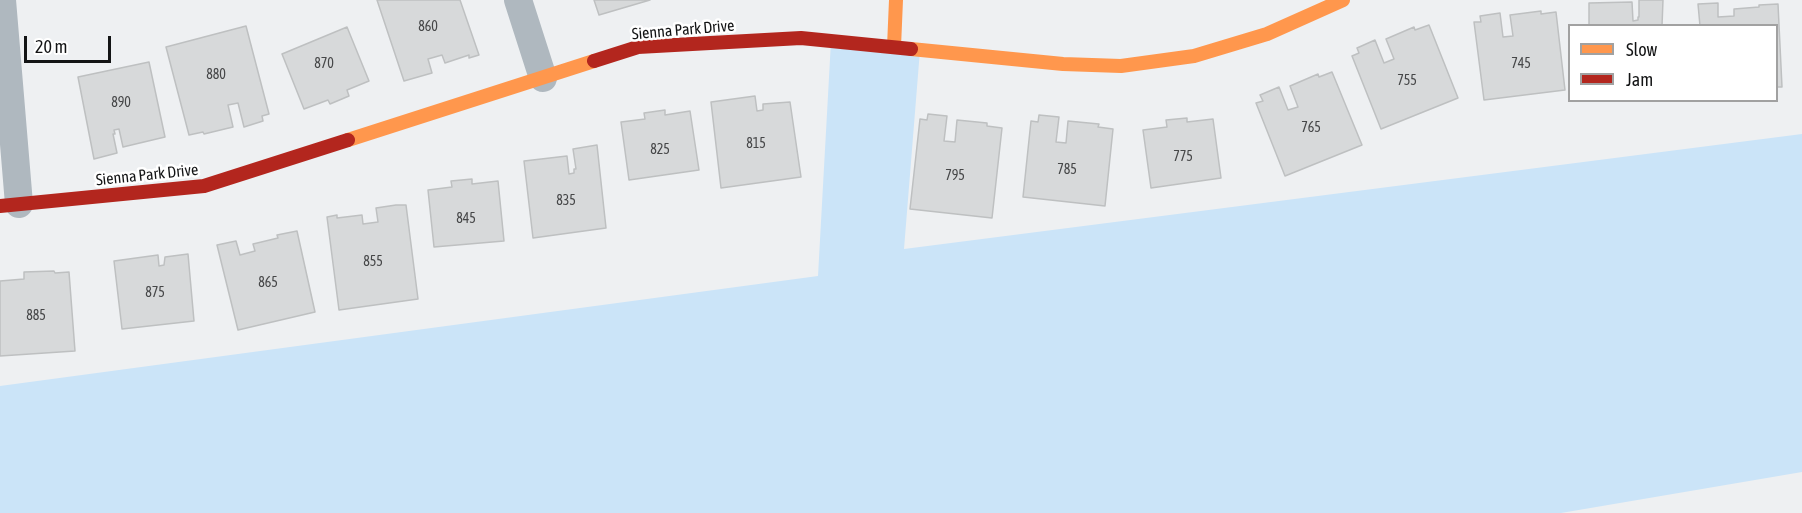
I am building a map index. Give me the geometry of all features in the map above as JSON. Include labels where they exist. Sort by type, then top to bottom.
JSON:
[{"type":"street","points":[[2,0],[10,205]]},
{"type":"street","points":[[518,0],[543,78]]},
{"type":"street","points":[[894,47],[896,0]]},
{"type":"street","name":"Sienna Park Drive","points":[[10,205],[204,186],[638,47],[801,38],[1063,64],[1121,66],[1194,56],[1267,34],[1343,0]]},
{"type":"shaded area","points":[[831,41],[920,50],[904,249],[1802,134],[1802,472],[1561,513],[0,513],[0,386],[818,276]]},
{"type":"building","points":[[377,0],[460,0],[479,55],[469,58],[469,55],[445,63],[442,55],[428,59],[432,73],[404,81]]},
{"type":"building","points":[[594,0],[650,0],[599,15]]},
{"type":"building","points":[[1639,0],[1663,0],[1662,24],[1589,24],[1589,3],[1632,2],[1633,21],[1638,20]]},
{"type":"building","points":[[1718,3],[1718,17],[1734,16],[1734,9],[1778,4],[1782,87],[1778,87],[1778,24],[1700,24],[1698,4]]},
{"type":"building","points":[[1541,11],[1541,14],[1556,12],[1565,90],[1484,100],[1474,22],[1481,22],[1480,16],[1500,13],[1503,37],[1513,36],[1510,15]]},
{"type":"building","points":[[1429,25],[1458,98],[1381,129],[1352,56],[1359,53],[1357,48],[1375,40],[1384,63],[1394,59],[1386,39],[1414,27],[1415,30]]},
{"type":"building","points":[[246,26],[269,114],[262,116],[263,121],[244,127],[238,103],[228,105],[233,127],[189,135],[166,47]]},
{"type":"building","points":[[347,27],[369,81],[347,90],[349,96],[330,104],[328,100],[304,109],[282,54]]},
{"type":"building","points":[[149,62],[165,137],[123,147],[119,129],[114,130],[117,153],[94,159],[78,77]]},
{"type":"building","points":[[1332,72],[1362,145],[1285,176],[1256,103],[1263,101],[1260,95],[1279,87],[1288,110],[1298,107],[1290,86],[1318,74],[1319,77]]},
{"type":"building","points":[[755,96],[757,111],[763,110],[763,104],[790,102],[801,177],[721,188],[711,102]]},
{"type":"building","points":[[665,110],[665,115],[690,111],[699,170],[629,180],[621,122],[645,119],[644,113]]},
{"type":"building","points":[[928,114],[947,116],[944,141],[955,142],[957,120],[987,123],[987,126],[1002,128],[992,218],[910,209],[920,119],[927,120]]},
{"type":"building","points":[[1039,115],[1059,117],[1056,142],[1066,143],[1068,121],[1099,124],[1098,127],[1113,129],[1105,206],[1023,197],[1031,121],[1038,122]]},
{"type":"building","points":[[1187,118],[1187,122],[1213,119],[1221,178],[1151,188],[1143,130],[1167,127],[1166,120]]},
{"type":"building","points":[[597,145],[606,228],[533,238],[524,161],[567,156],[569,174],[574,173],[576,169],[573,149]]},
{"type":"building","points":[[472,179],[472,184],[498,181],[504,241],[434,247],[428,190],[452,187],[451,181]]},
{"type":"building","points":[[406,205],[418,299],[339,310],[327,217],[362,215],[363,224],[378,222],[376,208]]},
{"type":"building","points":[[297,231],[315,312],[238,330],[217,245],[236,241],[240,255],[255,251],[253,244],[278,238],[277,235]]},
{"type":"building","points":[[188,254],[194,321],[122,329],[114,261],[158,255],[159,266],[164,265],[165,257]]},
{"type":"building","points":[[54,271],[55,273],[69,272],[75,351],[0,356],[0,281],[24,279],[24,272]]},
{"type":"traffic: slow","points":[[894,47],[896,0]]},
{"type":"traffic: slow","points":[[911,49],[1063,64],[1121,66],[1194,56],[1267,34],[1343,0]]},
{"type":"traffic: slow","points":[[348,140],[594,61]]},
{"type":"traffic: jam","points":[[594,61],[638,47],[801,38],[911,49]]},
{"type":"traffic: jam","points":[[0,206],[204,186],[348,140]]}]
